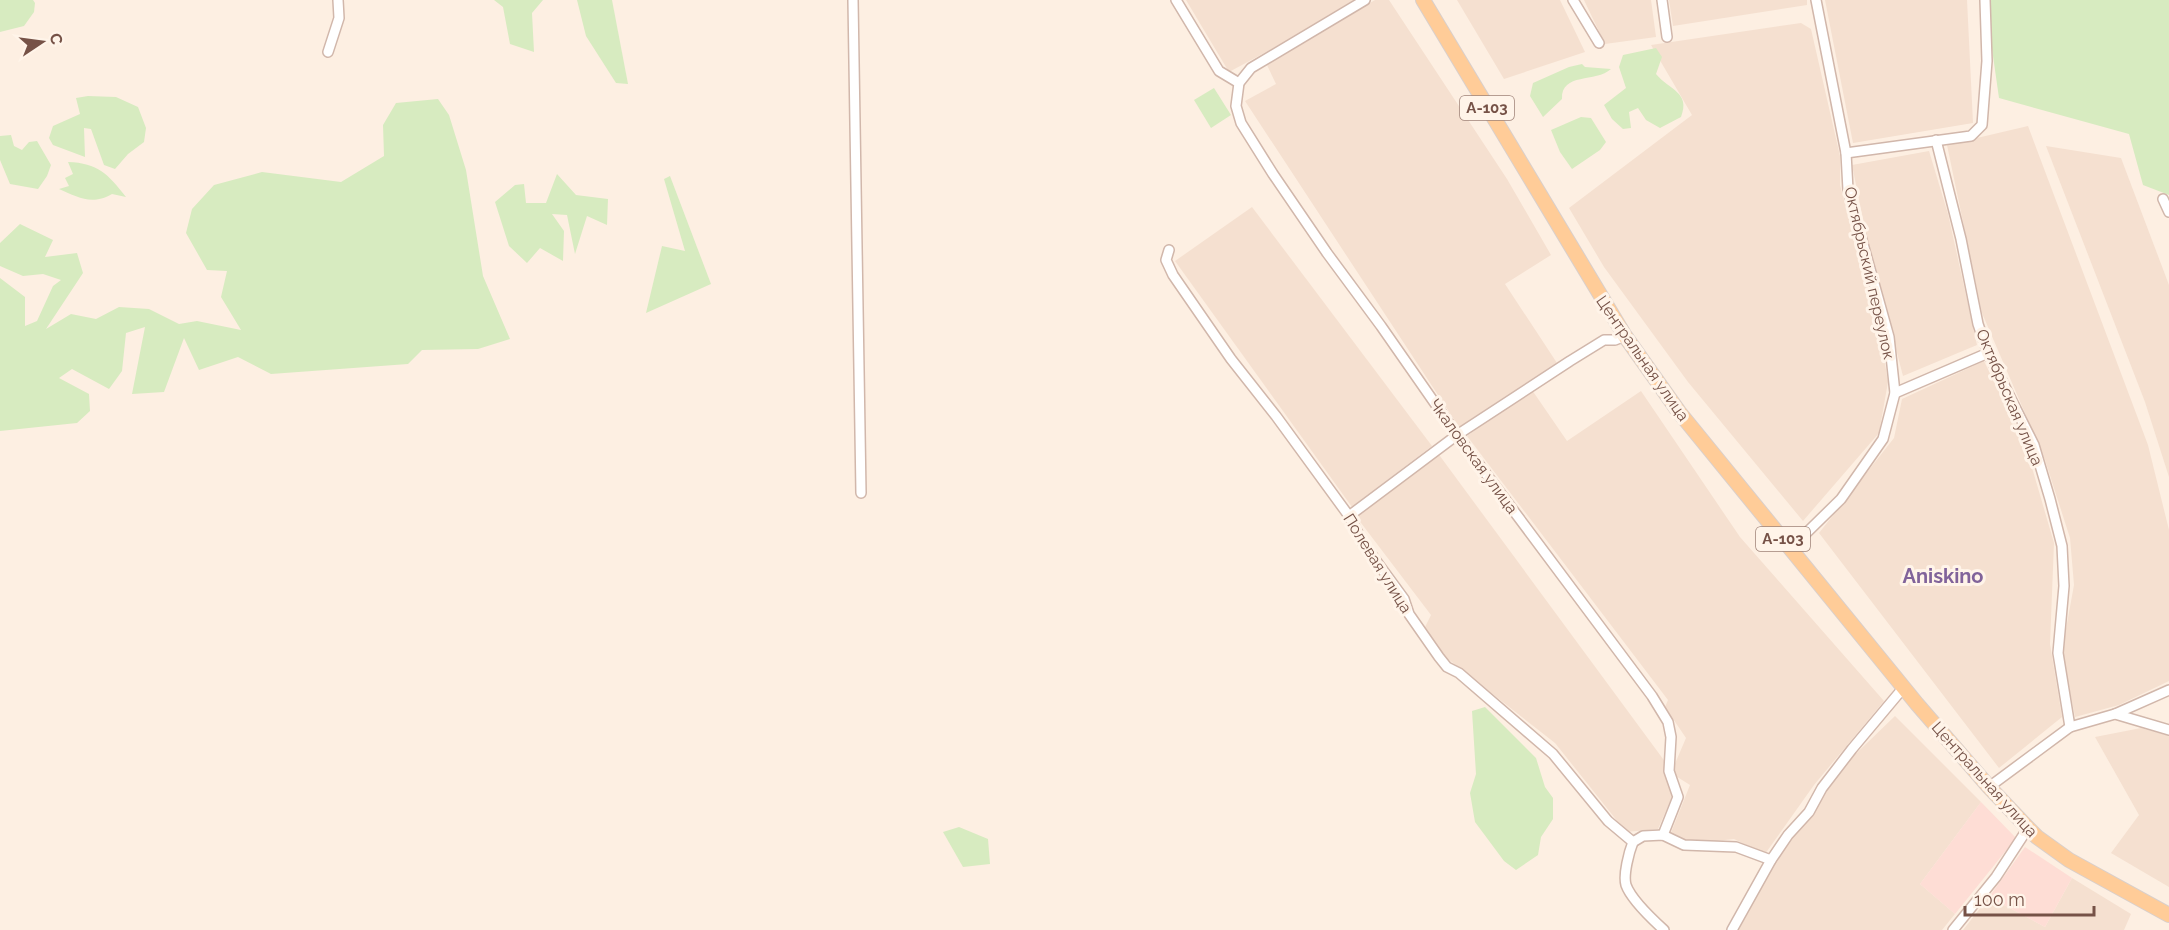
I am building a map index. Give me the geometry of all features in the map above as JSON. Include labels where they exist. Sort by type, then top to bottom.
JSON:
[{"type":"main road","name":"Центральная улица","points":[[1423,0],[1624,336],[1679,411],[1904,687],[1989,787],[2028,828],[2069,860],[2169,915]]},
{"type":"street","points":[[328,52],[339,18],[338,0]]},
{"type":"street","points":[[853,0],[861,494]]},
{"type":"street","points":[[1176,0],[1219,70],[1239,83],[1251,68],[1269,56],[1365,0]]},
{"type":"street","points":[[1573,0],[1599,43]]},
{"type":"street","points":[[1662,0],[1667,37]]},
{"type":"street","name":"Октябрьский переулок","points":[[1791,548],[1841,498],[1883,439],[1895,393],[1889,338],[1848,190],[1846,153],[1816,0]]},
{"type":"street","points":[[1846,153],[1971,136],[1982,125],[1987,61],[1985,0]]},
{"type":"street","name":"Чкаловская улица","points":[[1239,83],[1236,106],[1241,123],[1327,254],[1382,326],[1457,435],[1652,696],[1668,722],[1671,737],[1669,771],[1678,797],[1663,835]]},
{"type":"street","name":"Октябрьская улица","points":[[1936,140],[1978,324],[1988,353],[2034,445],[2062,546],[2064,586],[2058,653],[2070,727]]},
{"type":"street","points":[[2163,199],[2169,212]]},
{"type":"street","name":"Полевая улица","points":[[1169,250],[1166,260],[1173,275],[1231,359],[1349,516],[1363,543],[1404,599],[1409,614],[1447,666],[1459,673],[1553,754],[1608,821],[1633,842]]},
{"type":"street","points":[[1349,516],[1457,435],[1604,340],[1614,340],[1624,336]]},
{"type":"street","points":[[1895,393],[1988,353]]},
{"type":"street","points":[[1732,930],[1771,860],[1788,835],[1809,812],[1822,788],[1852,749],[1904,687]]},
{"type":"street","points":[[1989,787],[2070,727],[2115,714],[2169,690]]},
{"type":"street","points":[[2115,714],[2169,730]]},
{"type":"street","points":[[1953,930],[1996,877],[2028,828]]},
{"type":"street","points":[[1664,930],[1633,896],[1625,883],[1628,856],[1633,842],[1643,836],[1663,835],[1684,845],[1736,847],[1771,860]]},
{"type":"shaded area","points":[[1186,0],[1357,0],[1229,72]]},
{"type":"shaded area","points":[[1375,0],[1389,0],[1507,179],[1551,255],[1505,284],[1557,363],[1459,427],[1245,101],[1276,84],[1266,63]]},
{"type":"shaded area","points":[[1457,0],[1560,0],[1585,52],[1504,79]]},
{"type":"shaded area","points":[[1584,0],[1651,0],[1656,37],[1605,44]]},
{"type":"shaded area","points":[[1669,0],[1807,0],[1807,5],[1673,26]]},
{"type":"shaded area","points":[[1825,0],[1967,0],[1973,123],[1853,143]]},
{"type":"shaded area","points":[[1801,23],[1811,29],[1840,156],[1840,185],[1880,333],[1888,382],[1879,433],[1803,521],[1688,382],[1604,267],[1569,208],[1692,115],[1651,45]]},
{"type":"shaded area","points":[[2028,126],[2148,445],[2169,530],[2169,681],[2119,705],[2075,717],[2062,651],[2074,585],[2070,538],[2045,460],[1982,313],[1947,145]]},
{"type":"shaded area","points":[[2046,146],[2121,158],[2169,285],[2169,477],[2145,402]]},
{"type":"shaded area","points":[[1929,151],[1948,214],[1977,345],[1903,376],[1865,229],[1852,165]]},
{"type":"shaded area","points":[[1252,207],[1432,446],[1352,507],[1175,261]]},
{"type":"shaded area","points":[[1984,361],[2026,447],[2054,543],[2050,644],[2062,717],[1999,768],[1819,533],[1894,438],[1902,399]]},
{"type":"shaded area","points":[[1532,390],[1567,441],[1641,391],[1740,537],[1884,701],[1814,785],[1765,854],[1734,839],[1688,844],[1670,835],[1690,785],[1671,773],[1686,738],[1665,707],[1668,700],[1467,436]]},
{"type":"shaded area","points":[[1437,452],[1666,763],[1672,797],[1658,829],[1626,832],[1555,743],[1443,655],[1424,629],[1431,615],[1355,515]]},
{"type":"shaded area","points":[[1895,716],[1981,802],[1920,884],[1955,914],[1942,930],[1737,930],[1775,863],[1839,770]]},
{"type":"shaded area","points":[[2141,728],[2169,736],[2169,887],[2111,853],[2139,815],[2095,737]]},
{"type":"shaded area","points":[[1981,802],[2016,838],[1955,914],[1920,884]]},
{"type":"shaded area","points":[[2025,847],[2072,878],[2045,927],[1989,897]]},
{"type":"shaded area","points":[[2072,878],[2131,914],[2124,930],[1963,930],[1989,897],[2045,927]]},
{"type":"green space","points":[[0,0],[33,0],[34,12],[24,26],[0,32]]},
{"type":"green space","points":[[494,0],[543,0],[532,13],[534,52],[510,44],[503,7]]},
{"type":"green space","points":[[577,0],[612,0],[628,84],[616,83],[586,36]]},
{"type":"green space","points":[[1985,0],[2169,0],[2169,195],[2143,185],[2129,134],[1999,98]]},
{"type":"green space","points":[[1656,48],[1662,57],[1656,74],[1681,97],[1683,109],[1681,117],[1660,128],[1646,120],[1638,108],[1629,112],[1631,128],[1623,129],[1612,119],[1604,105],[1626,88],[1619,67],[1623,55]]},
{"type":"green space","points":[[1582,64],[1585,67],[1611,69],[1567,85],[1562,99],[1543,117],[1530,96],[1533,83],[1569,67]]},
{"type":"green space","points":[[1214,88],[1231,115],[1211,128],[1194,100]]},
{"type":"green space","points":[[116,97],[138,107],[146,128],[144,142],[128,154],[115,169],[104,165],[91,129],[84,128],[85,157],[53,145],[49,138],[53,126],[80,114],[76,98]]},
{"type":"green space","points":[[438,99],[449,115],[466,170],[483,276],[510,339],[478,349],[422,350],[408,364],[271,374],[238,357],[199,370],[184,338],[164,392],[132,394],[145,327],[126,333],[122,371],[109,389],[72,369],[59,378],[89,394],[90,411],[77,423],[0,431],[0,278],[25,297],[25,326],[37,321],[53,286],[61,280],[43,274],[23,276],[0,266],[0,243],[20,224],[53,240],[45,257],[77,253],[83,273],[46,329],[71,314],[96,319],[119,307],[149,309],[179,324],[197,321],[241,330],[221,297],[227,271],[207,270],[186,233],[192,209],[214,185],[262,172],[341,182],[384,156],[383,125],[396,103]]},
{"type":"green space","points":[[1581,117],[1591,118],[1606,142],[1600,150],[1572,169],[1560,152],[1551,130]]},
{"type":"green space","points":[[11,135],[14,146],[22,150],[29,142],[37,141],[51,165],[38,189],[10,184],[0,160],[0,136]]},
{"type":"green space","points":[[68,162],[95,167],[102,171],[126,197],[112,194],[91,200],[59,189],[69,186],[65,178],[73,174]]},
{"type":"green space","points":[[557,174],[576,195],[608,199],[607,225],[587,216],[575,254],[567,215],[552,214],[564,231],[563,261],[540,248],[527,263],[509,246],[495,202],[515,185],[524,184],[526,203],[546,203]]},
{"type":"green space","points":[[670,176],[711,284],[646,313],[662,246],[685,251],[664,179]]},
{"type":"green space","points":[[1485,707],[1536,758],[1545,787],[1553,798],[1553,819],[1541,837],[1538,855],[1516,870],[1504,861],[1475,822],[1470,793],[1476,774],[1472,711]]},
{"type":"green space","points":[[959,827],[988,839],[990,864],[963,867],[943,832]]},
{"type":"district","name":"Aniskino","points":[[1943,576]]}]
